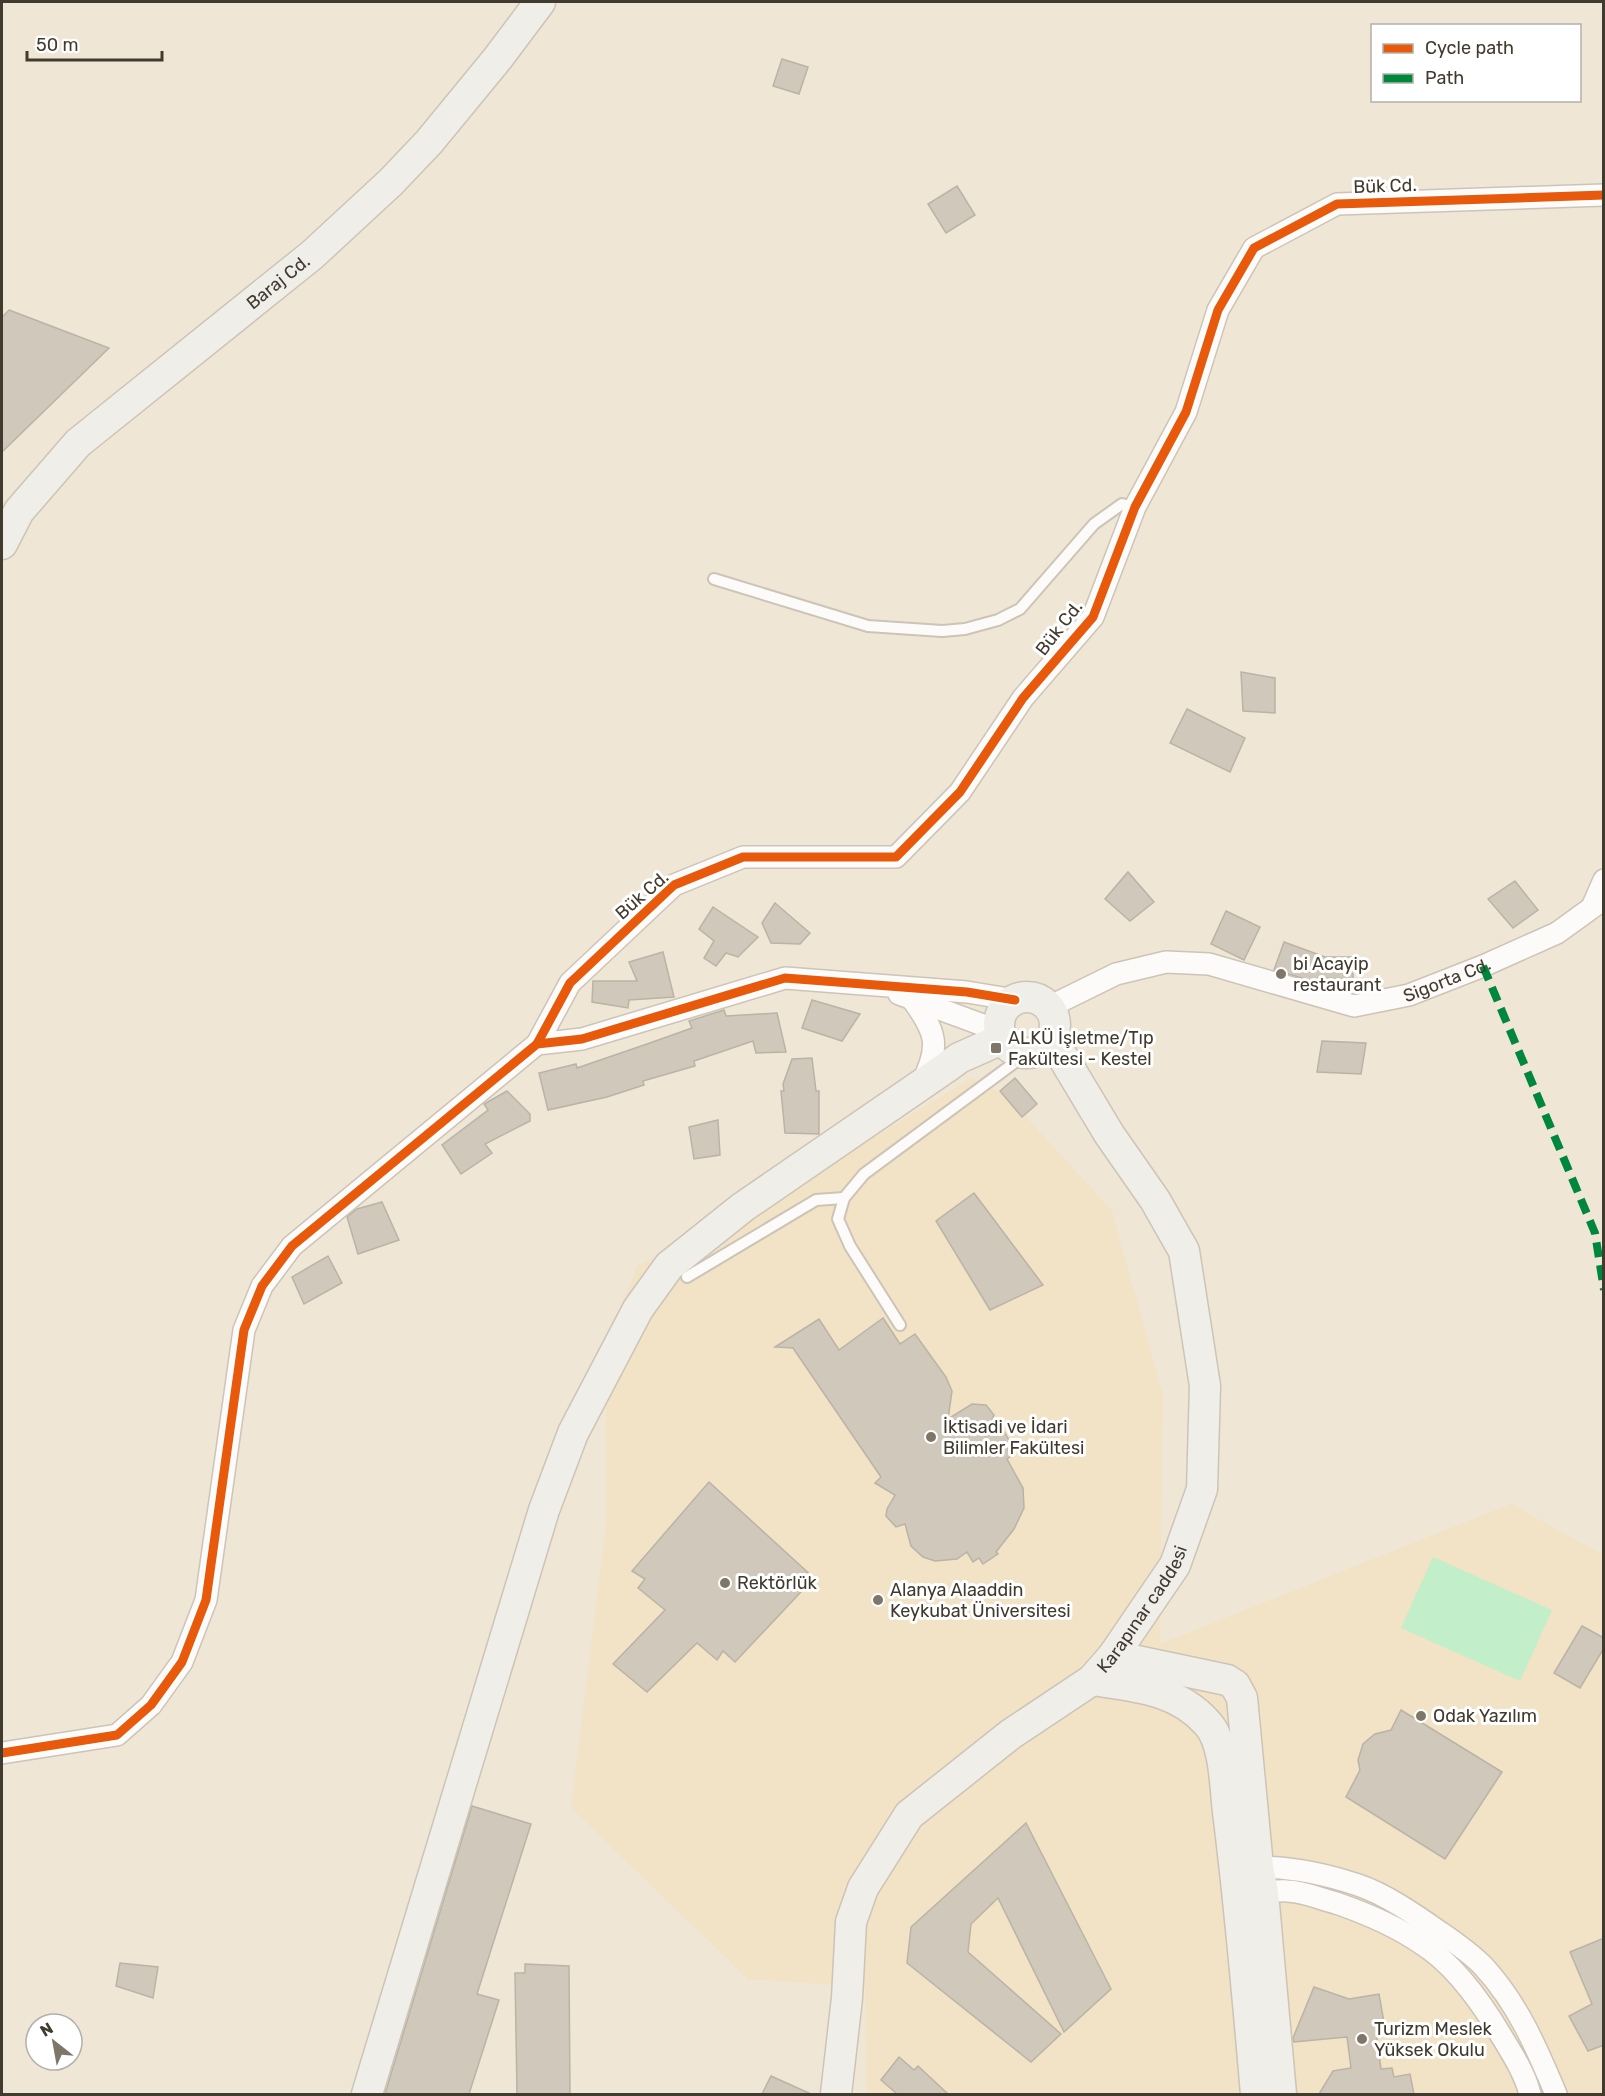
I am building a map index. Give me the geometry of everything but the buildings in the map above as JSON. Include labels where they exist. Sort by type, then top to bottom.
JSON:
[{"type":"street","name":"Baraj Cd.","points":[[2,544],[20,511],[78,443],[312,255],[391,182],[429,142],[498,58],[540,2]]},
{"type":"street","name":"Bük Cd.","points":[[537,1044],[570,983],[674,885],[743,857],[896,856],[960,792],[1023,698],[1093,616],[1135,507],[1186,412],[1218,310],[1254,248],[1337,204],[1604,195]]},
{"type":"street","points":[[1600,903],[1604,880]]},
{"type":"street","name":"Sigorta Cd.","points":[[1049,1007],[1116,974],[1166,962],[1209,964],[1354,1006],[1376,1002],[1409,995],[1483,966],[1557,933],[1600,903]]},
{"type":"street","points":[[2,1753],[117,1735],[151,1705],[182,1662],[206,1600],[244,1330],[262,1286],[292,1246],[537,1044],[582,1039],[785,978],[967,992],[1015,1000]]},
{"type":"street","points":[[870,984],[1020,1044]]},
{"type":"street","points":[[367,2094],[544,1510],[573,1433],[638,1309],[669,1266],[734,1215],[922,1083],[959,1058],[974,1052],[1020,1044],[1056,1023],[1049,1007],[1042,1001],[1024,997],[1015,1000],[1002,1013],[1020,1044]]},
{"type":"street","points":[[912,999],[929,1022],[934,1041],[932,1064],[922,1083]]},
{"type":"street","name":"Karapınar caddesi","points":[[836,2094],[847,1998],[851,1922],[863,1888],[909,1815],[1011,1734],[1092,1680],[1113,1656],[1174,1565],[1202,1490],[1205,1386],[1184,1251],[1155,1200],[1109,1134],[1020,1044]]},
{"type":"street","points":[[1113,1656],[1227,1680],[1238,1690],[1244,1709],[1257,2094]]},
{"type":"street","points":[[1092,1680],[1147,1688],[1173,1696],[1211,1726],[1220,1747],[1249,1881],[1281,2094]]},
{"type":"street","points":[[1249,1881],[1298,1870],[1359,1885],[1407,1910],[1453,1941],[1484,1967],[1517,2011],[1534,2042],[1556,2094]]},
{"type":"street","points":[[1249,1881],[1338,1904],[1393,1927],[1424,1945],[1448,1966],[1491,2019],[1515,2060],[1530,2094]]},
{"type":"lane","points":[[714,579],[868,626],[942,631],[965,629],[998,620],[1020,609],[1094,524],[1122,504],[1135,507]]},
{"type":"lane","points":[[900,1325],[850,1246],[838,1219],[844,1198],[864,1174],[1014,1063],[1020,1044]]},
{"type":"lane","points":[[687,1277],[816,1200],[844,1198]]},
{"type":"shaded area","name":"Alanya Alaaddin Keykubat Üniversitesi","points":[[972,1078],[1008,1097],[1112,1211],[1163,1395],[1160,1644],[1511,1504],[1603,1555],[1603,2094],[867,2094],[865,1987],[748,1979],[571,1808],[606,1525],[606,1343],[638,1265],[724,1228]]},
{"type":"green space","points":[[1433,1557],[1552,1610],[1520,1681],[1401,1628]]},
{"type":"marked path","points":[[1483,966],[1595,1233],[1604,1290]]},
{"type":"cycle path","points":[[537,1044],[570,983],[674,885],[743,857],[896,857],[960,792],[1023,698],[1093,617],[1135,507],[1186,412],[1218,310],[1254,248],[1337,204],[1604,195]]},
{"type":"cycle path","points":[[2,1753],[117,1735],[151,1705],[182,1662],[206,1600],[244,1330],[262,1286],[292,1246],[537,1044],[582,1039],[785,978],[967,992],[1015,1000]]},
{"type":"place","name":"bi Acayip restaurant","points":[[1281,974]]},
{"type":"place","name":"ALKÜ İşletme/Tıp Fakültesi - Kestel","points":[[996,1048]]},
{"type":"place","name":"İktisadi ve İdari Bilimler Fakültesi","points":[[931,1437]]},
{"type":"place","name":"Rektörlük","points":[[725,1583]]},
{"type":"place","name":"Alanya Alaaddin Keykubat Üniversitesi","points":[[878,1600]]},
{"type":"place","name":"Odak Yazılım","points":[[1421,1716]]},
{"type":"place","name":"Turizm Meslek Yüksek Okulu","points":[[1362,2039]]}]
